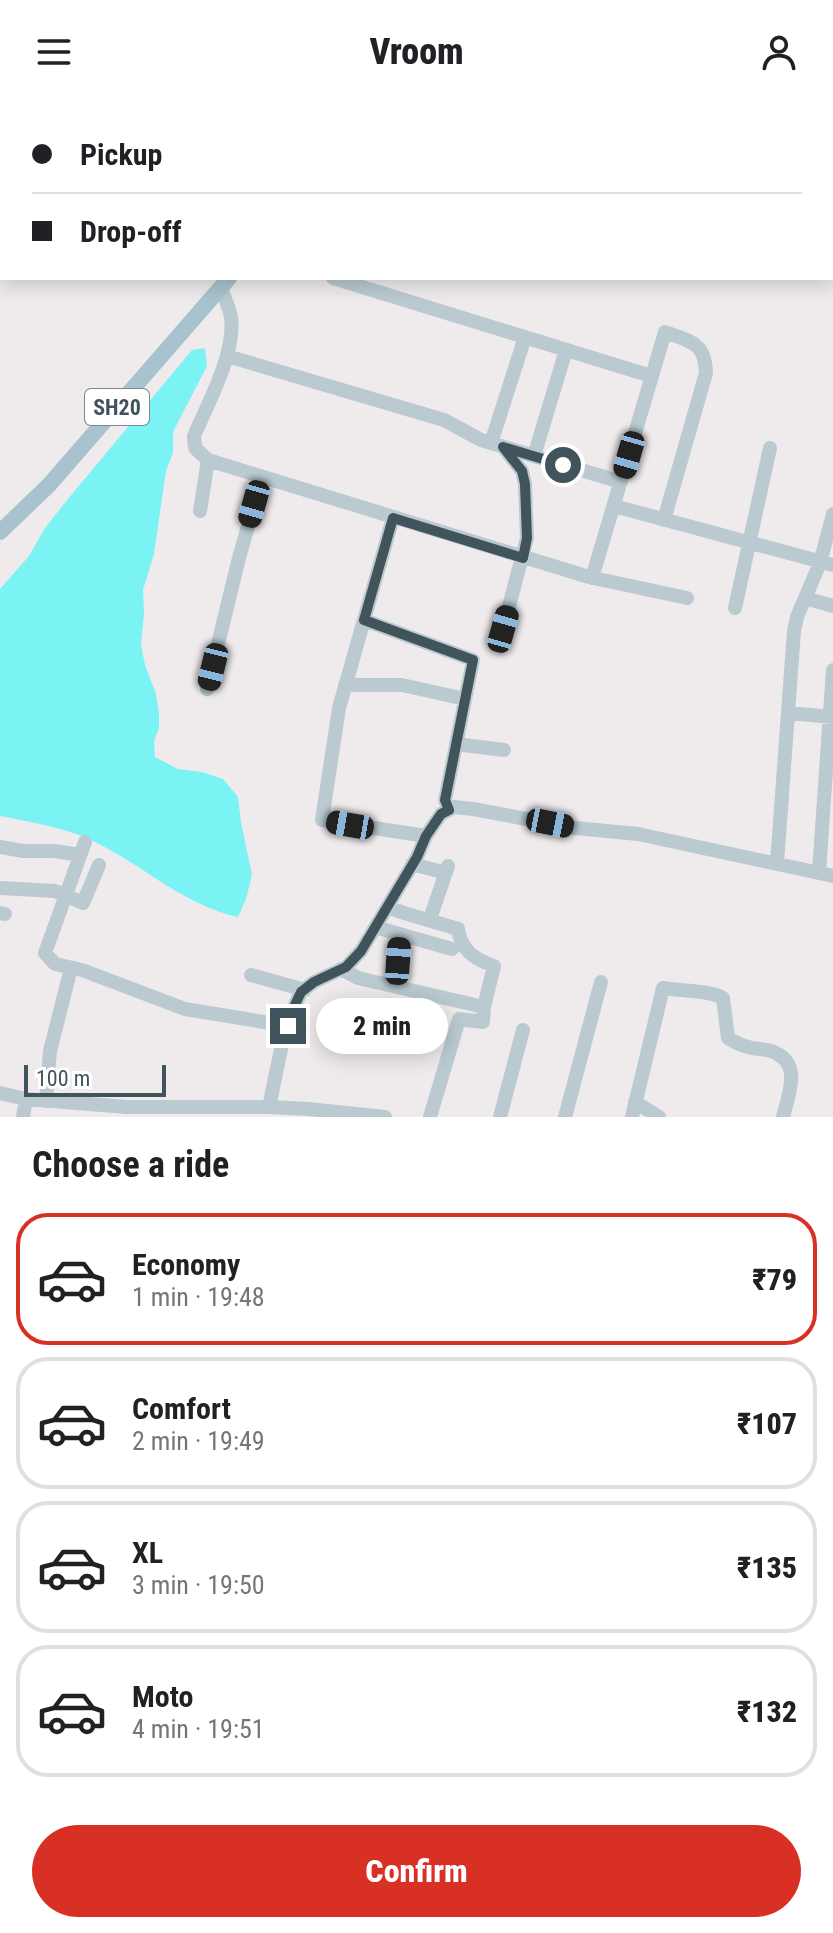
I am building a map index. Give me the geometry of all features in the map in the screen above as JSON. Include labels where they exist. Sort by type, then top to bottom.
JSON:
[{"type":"main road","name":"SH20","points":[[0,532],[49,485],[225,283]]},
{"type":"street","points":[[340,280],[651,376]]},
{"type":"street","points":[[225,283],[232,335],[227,356],[194,436],[195,448],[208,460],[592,578],[687,598]]},
{"type":"street","points":[[592,578],[665,332],[698,346],[706,357],[706,373],[664,520]]},
{"type":"street","points":[[497,445],[525,337]]},
{"type":"street","points":[[534,456],[566,350]]},
{"type":"street","points":[[227,356],[444,420],[481,440],[621,482]]},
{"type":"street","points":[[497,445],[522,471],[527,538],[503,629]]},
{"type":"street","points":[[735,608],[770,448]]},
{"type":"street","points":[[200,511],[208,460]]},
{"type":"street","points":[[207,689],[262,477]]},
{"type":"street","points":[[614,506],[826,564]]},
{"type":"street","points":[[777,863],[794,631],[805,598],[826,564],[833,514]]},
{"type":"street","points":[[393,518],[339,708],[322,820],[426,836]]},
{"type":"street","points":[[805,598],[833,606]]},
{"type":"street","points":[[364,620],[473,660],[445,800],[449,810]]},
{"type":"street","points":[[261,1110],[301,992],[314,982],[346,967],[361,951],[417,857],[426,836],[441,814],[454,807],[575,828],[638,834],[826,874],[833,670]]},
{"type":"street","points":[[345,685],[402,685],[465,699]]},
{"type":"street","points":[[788,713],[831,717]]},
{"type":"street","points":[[456,744],[504,750]]},
{"type":"street","points":[[0,847],[23,851],[83,848],[45,953],[55,964],[185,1009],[288,1026]]},
{"type":"street","points":[[412,864],[447,870],[430,919]]},
{"type":"street","points":[[0,888],[55,891],[83,903],[99,865]]},
{"type":"street","points":[[387,907],[458,929],[466,951],[494,966],[483,1022],[459,1019],[430,1117]]},
{"type":"street","points":[[375,927],[452,949]]},
{"type":"street","points":[[396,987],[400,934]]},
{"type":"street","points":[[46,1101],[50,1051],[71,968]]},
{"type":"street","points":[[341,969],[358,978],[484,1007]]},
{"type":"street","points":[[251,975],[305,990]]},
{"type":"street","points":[[565,1117],[601,982]]},
{"type":"street","points":[[659,1117],[634,1110],[663,988],[706,992],[723,998],[728,1038],[769,1050],[788,1062],[792,1080],[783,1117]]},
{"type":"street","points":[[500,1117],[523,1030]]},
{"type":"street","points":[[0,1093],[126,1112],[261,1110],[385,1117]]},
{"type":"street","points":[[23,1117],[26,1099]]},
{"type":"water","points":[[205,348],[207,366],[173,432],[173,453],[166,471],[154,554],[143,590],[141,645],[159,713],[159,728],[154,741],[155,757],[178,769],[223,779],[238,797],[252,875],[238,917],[184,896],[89,839],[0,816],[0,589],[29,556],[45,528],[68,499],[192,350]]},
{"type":"route","points":[[288,1026],[301,992],[314,982],[346,967],[361,951],[417,857],[426,836],[441,814],[449,810],[445,800],[473,660],[364,620],[393,518],[523,558],[527,538],[525,484],[522,471],[503,447],[563,465]]}]
